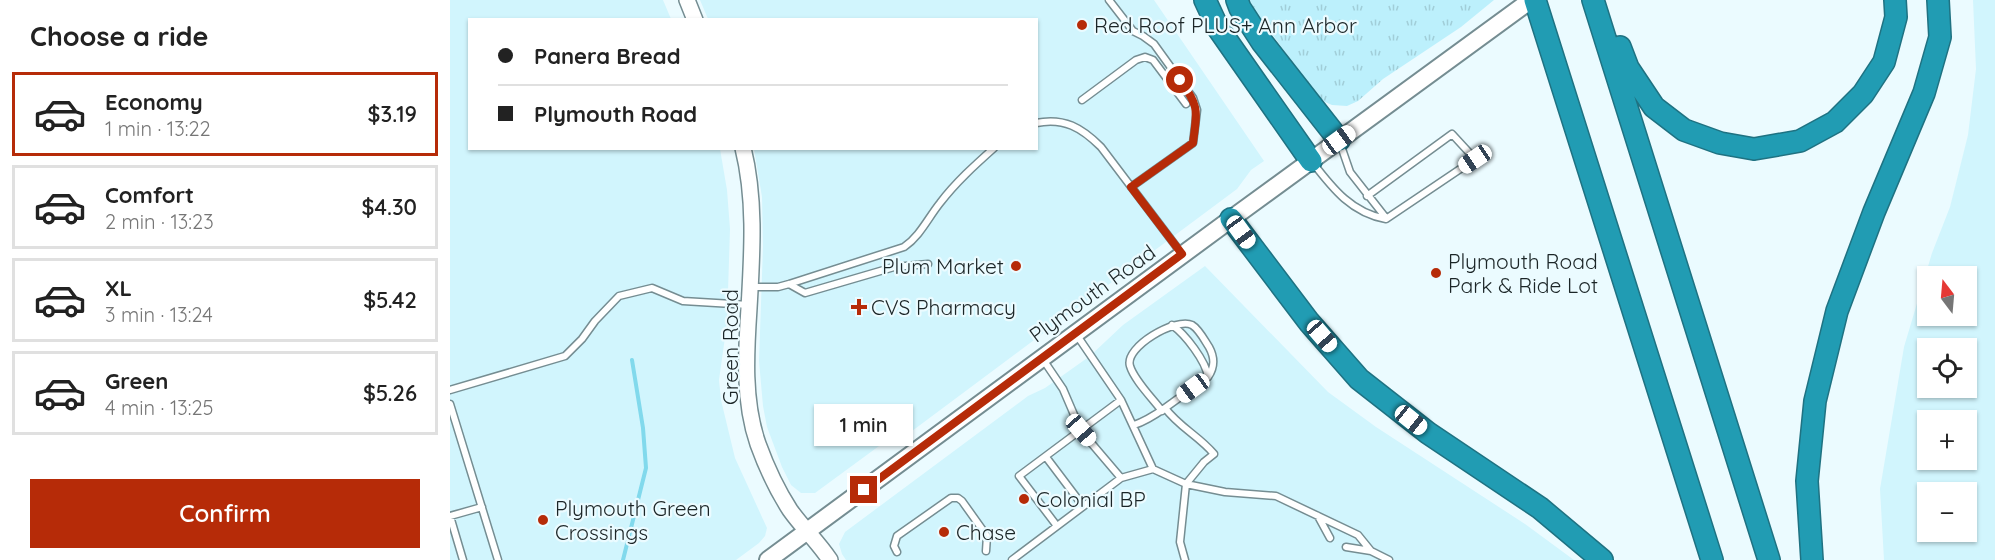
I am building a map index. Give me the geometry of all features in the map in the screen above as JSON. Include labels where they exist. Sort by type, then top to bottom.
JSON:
[{"type":"highway","points":[[1205,0],[1218,28],[1311,160]]},
{"type":"highway","points":[[1237,0],[1262,42],[1339,140]]},
{"type":"highway","points":[[1533,0],[1712,560]]},
{"type":"highway","points":[[1593,0],[1769,560]]},
{"type":"highway","points":[[1604,0],[1628,68],[1654,107],[1684,130],[1720,143],[1754,149],[1800,141],[1834,122],[1863,94],[1884,62],[1896,17],[1895,0]]},
{"type":"highway","points":[[1812,560],[1807,481],[1815,401],[1836,311],[1874,212],[1924,93],[1940,37],[1938,0]]},
{"type":"highway","points":[[1231,219],[1309,322],[1359,379],[1428,433],[1540,508],[1602,560]]},
{"type":"main road","name":"Plymouth Road","points":[[768,560],[1182,254],[1533,0]]},
{"type":"street","points":[[687,0],[694,18]]},
{"type":"street","name":"Green Road","points":[[743,150],[752,227],[746,352],[751,419],[758,444],[774,481],[790,509],[830,560]]},
{"type":"lane","points":[[1109,0],[1133,31],[1154,44],[1193,98],[1197,110],[1193,143],[1131,187]]},
{"type":"lane","points":[[1082,100],[1133,62],[1145,57],[1153,60],[1186,104]]},
{"type":"lane","points":[[1038,123],[1058,121],[1073,124],[1101,147],[1182,254]]},
{"type":"lane","points":[[1311,160],[1336,193],[1370,216],[1386,219],[1475,159],[1452,134],[1367,196]]},
{"type":"lane","points":[[1339,140],[1350,172],[1386,219]]},
{"type":"lane","points":[[750,287],[778,287],[904,247],[919,234],[940,203],[969,170],[992,150]]},
{"type":"lane","points":[[789,284],[805,293],[894,267],[928,264]]},
{"type":"lane","points":[[450,390],[565,356],[619,296],[652,288],[683,301],[749,304]]},
{"type":"lane","points":[[1134,425],[1164,409],[1208,377],[1214,363],[1212,353],[1196,328],[1190,324],[1172,325],[1139,346],[1129,360],[1135,376],[1164,409],[1175,422],[1203,441],[1214,454],[1204,462],[1186,484],[1180,542],[1185,560]]},
{"type":"lane","points":[[1172,325],[1180,330],[1207,368],[1208,377]]},
{"type":"lane","points":[[1076,333],[1121,400],[1153,469]]},
{"type":"lane","points":[[1042,358],[1063,389],[1081,430],[1121,478]]},
{"type":"lane","points":[[1057,526],[1019,476],[1121,400]]},
{"type":"lane","points":[[450,404],[498,560]]},
{"type":"lane","points":[[1046,457],[1083,506]]},
{"type":"lane","points":[[1013,560],[1121,478],[1153,469],[1186,484],[1225,492],[1276,496],[1358,535],[1371,551]]},
{"type":"lane","points":[[897,552],[894,546],[897,536],[951,498],[958,498],[962,501],[987,536],[986,551]]},
{"type":"lane","points":[[463,560],[450,516],[482,507]]},
{"type":"lane","points":[[1318,516],[1330,538]]},
{"type":"lane","points":[[1346,547],[1371,551],[1389,560]]},
{"type":"shaded area","points":[[450,0],[663,0],[671,18],[468,18],[468,150],[720,150],[727,190],[730,229],[727,323],[719,380],[721,400],[735,458],[767,528],[765,536],[736,560],[450,560]]},
{"type":"shaded area","points":[[700,0],[1154,0],[1264,161],[1251,170],[1237,189],[908,434],[900,437],[894,435],[815,493],[801,493],[791,485],[782,467],[767,427],[763,406],[759,361],[763,246],[762,197],[754,150],[1038,150],[1038,18],[708,18]]},
{"type":"shaded area","points":[[1973,0],[1995,0],[1995,560],[1884,560],[1880,489],[1904,347],[1917,303],[1917,326],[1977,326],[1977,266],[1928,266],[1950,207],[1968,135],[1976,69]]},
{"type":"shaded area","points":[[1205,266],[1328,392],[1376,427],[1525,524],[1574,560],[846,560],[839,544],[845,532],[1028,396],[1045,388],[1090,356],[1123,325]]},
{"type":"green space","points":[[1250,0],[1494,0],[1461,27],[1383,79],[1358,101],[1347,106],[1332,105],[1314,92],[1254,9]]},
{"type":"waterway","points":[[623,560],[646,468],[643,428],[632,360]]},
{"type":"place","name":"Red Roof PLUS+ Ann Arbor","points":[[1082,25]]},
{"type":"place","name":"Plum Market","points":[[1016,266]]},
{"type":"place","name":"Plymouth Road Park & Ride Lot","points":[[1436,273]]},
{"type":"place","name":"CVS Pharmacy","points":[[859,307]]},
{"type":"place","name":"Colonial BP","points":[[1024,499]]},
{"type":"place","name":"Plymouth Green Crossings","points":[[543,520]]},
{"type":"place","name":"Chase","points":[[944,532]]},
{"type":"route","points":[[864,490],[1182,254],[1131,187],[1193,143],[1197,110],[1193,98],[1180,80]]}]
